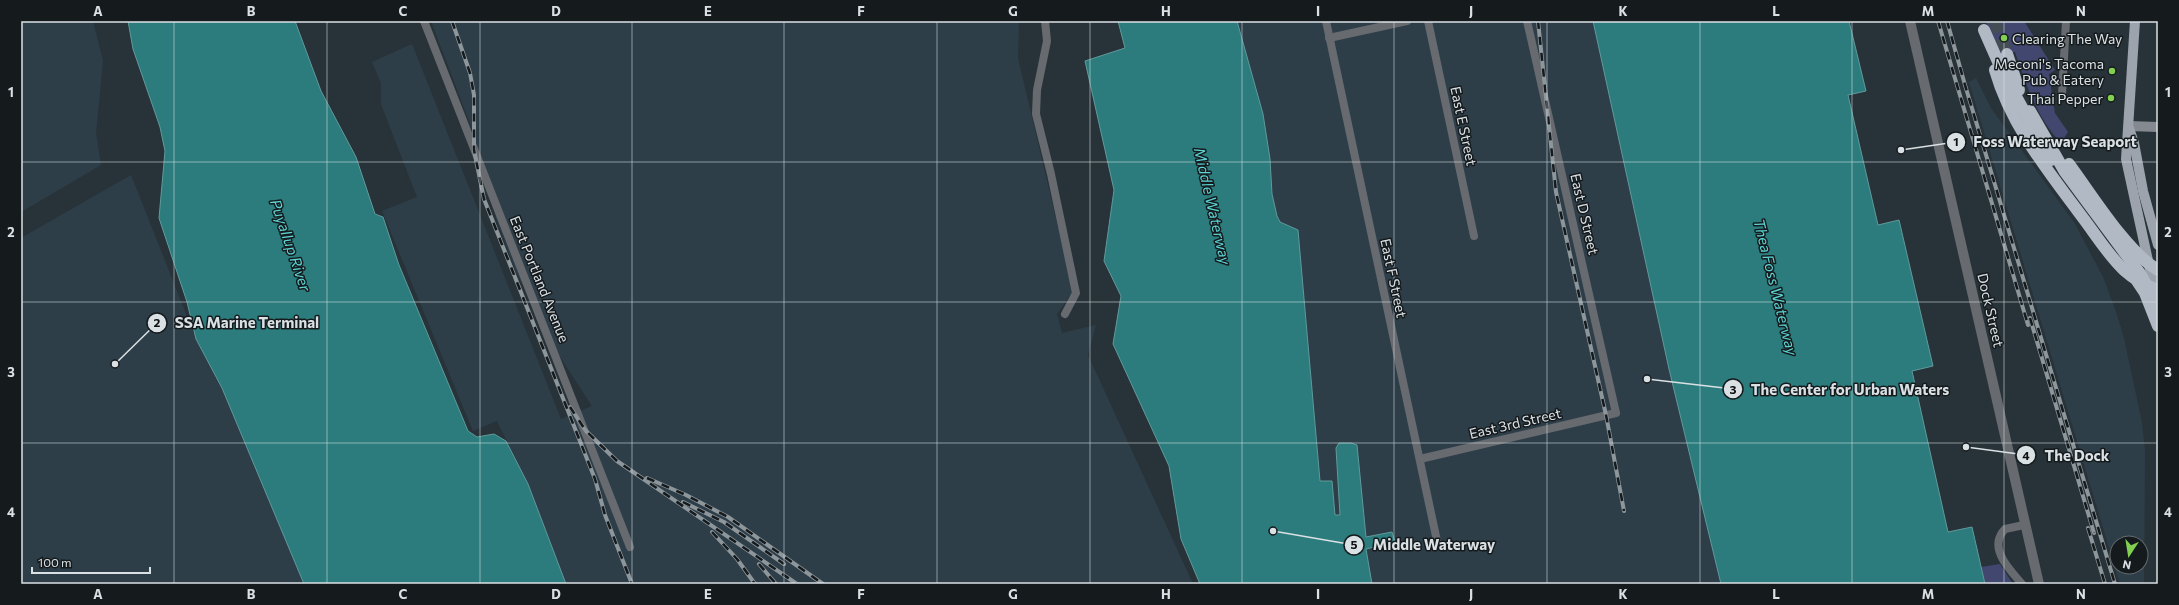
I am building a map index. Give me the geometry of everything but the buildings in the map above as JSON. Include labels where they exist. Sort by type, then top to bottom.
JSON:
[{"type":"highway","points":[[1982,25],[2003,95],[2018,126],[2072,204],[2124,270],[2138,281],[2158,290]]},
{"type":"highway","points":[[1982,25],[2003,74],[2032,128],[2052,162],[2139,283],[2158,326]]},
{"type":"highway","points":[[2007,54],[2012,71],[2030,111],[2065,172],[2139,272],[2158,306]]},
{"type":"highway","points":[[2030,111],[2126,240],[2142,258],[2158,270]]},
{"type":"main road","points":[[2135,21],[2129,126],[2125,145],[2126,159],[2158,306]]},
{"type":"main road","points":[[2129,126],[2158,127]]},
{"type":"main road","points":[[2129,126],[2134,143],[2143,191],[2158,245]]},
{"type":"street","name":"East Portland Avenue","points":[[424,21],[630,547]]},
{"type":"street","points":[[1045,21],[1047,41],[1037,90],[1036,114],[1051,174],[1076,293],[1065,314]]},
{"type":"street","name":"East F Street","points":[[1326,21],[1437,541]]},
{"type":"street","points":[[1329,38],[1407,21]]},
{"type":"street","name":"East E Street","points":[[1428,21],[1474,236]]},
{"type":"street","name":"East D Street","points":[[1527,21],[1616,413]]},
{"type":"street","name":"Dock Street","points":[[1910,21],[2024,525],[2039,584]]},
{"type":"street","points":[[2062,95],[2066,21]]},
{"type":"street","name":"East 3rd Street","points":[[1420,459],[1616,413]]},
{"type":"street","points":[[2022,584],[2005,564],[1999,550],[1999,541],[2005,529],[2024,525]]},
{"type":"shaded area","points":[[21,21],[93,21],[103,61],[96,133],[101,165],[21,212]]},
{"type":"shaded area","points":[[431,21],[1019,21],[1018,58],[1073,291],[1057,314],[1062,333],[1096,325],[1088,355],[1193,584],[566,584],[528,484],[497,421],[473,431],[382,211],[417,197],[381,104],[381,83],[372,62],[412,44],[561,419],[592,406],[555,349],[516,272],[496,218],[474,134]]},
{"type":"shaded area","points":[[1237,21],[1593,21],[1669,369],[1721,584],[1372,584],[1365,549],[1395,542],[1392,532],[1366,537],[1335,515],[1332,481],[1320,481],[1298,230],[1280,222],[1277,216],[1272,194],[1270,159],[1263,114]]},
{"type":"shaded area","points":[[1986,21],[2024,21],[2055,70],[2049,74],[2055,113],[2068,132],[2061,143],[2045,123],[2039,112],[2028,89],[2015,52],[1997,52]]},
{"type":"shaded area","points":[[1976,78],[1991,108],[2075,224],[2103,277],[2124,338],[2142,423],[2145,450],[2144,535],[2109,535],[2109,547],[1969,82]]},
{"type":"shaded area","points":[[131,175],[196,339],[222,388],[304,584],[21,584],[21,238]]},
{"type":"shaded area","points":[[2000,564],[2013,584],[1985,584],[1981,567]]},
{"type":"shaded area","points":[[2117,575],[2144,575],[2144,584],[2120,584]]},
{"type":"water","name":"Puyallup River","points":[[128,21],[295,21],[321,91],[356,157],[375,214],[383,217],[399,265],[468,431],[477,437],[494,434],[506,441],[528,484],[566,584],[304,584],[222,388],[196,339],[187,302],[159,218],[165,151],[160,127],[133,49]]},
{"type":"water","points":[[1118,21],[1237,21],[1263,114],[1270,159],[1272,194],[1277,216],[1280,222],[1298,230],[1320,481],[1332,481],[1335,515],[1340,515],[1336,448],[1339,443],[1351,443],[1357,445],[1366,537],[1392,532],[1395,542],[1366,549],[1372,584],[1200,584],[1181,539],[1169,466],[1113,344],[1121,296],[1104,261],[1114,190],[1085,61],[1125,48]]},
{"type":"water","name":"Thea Foss Waterway","points":[[1593,21],[1849,21],[1866,91],[1848,95],[1878,225],[1899,220],[1933,366],[1912,371],[1948,532],[1972,527],[1985,584],[1721,584],[1669,369]]},
{"type":"tunnel","points":[[1995,21],[2007,54]]},
{"type":"railway","points":[[452,21],[470,73],[474,95],[474,150],[484,199],[595,479],[605,515],[632,584]]},
{"type":"railway","points":[[1538,21],[1556,192],[1606,415],[1624,511]]},
{"type":"railway","points":[[1938,21],[2028,325]]},
{"type":"railway","points":[[1947,21],[2115,584]]},
{"type":"railway","points":[[2030,318],[2094,533]]},
{"type":"railway","points":[[570,407],[586,431],[617,461],[797,584]]},
{"type":"railway","points":[[647,478],[686,495],[728,517],[823,584]]},
{"type":"railway","points":[[683,502],[724,522],[784,564]]},
{"type":"railway","points":[[2088,528],[2105,584]]},
{"type":"railway","points":[[712,532],[737,559],[755,584]]},
{"type":"railway","points":[[759,564],[776,584]]},
{"type":"place","name":"Clearing The Way","points":[[2004,38]]},
{"type":"place","name":"Meconi's Tacoma Pub & Eatery","points":[[2112,71]]},
{"type":"place","name":"Thai Pepper","points":[[2111,98]]},
{"type":"place","name":"Foss Waterway Seaport","points":[[1901,150]]},
{"type":"place","name":"SSA Marine Terminal","points":[[115,364]]},
{"type":"place","name":"The Center for Urban Waters","points":[[1647,379]]},
{"type":"place","name":"The Dock","points":[[1966,447]]},
{"type":"place","name":"Middle Waterway","points":[[1273,531]]}]
